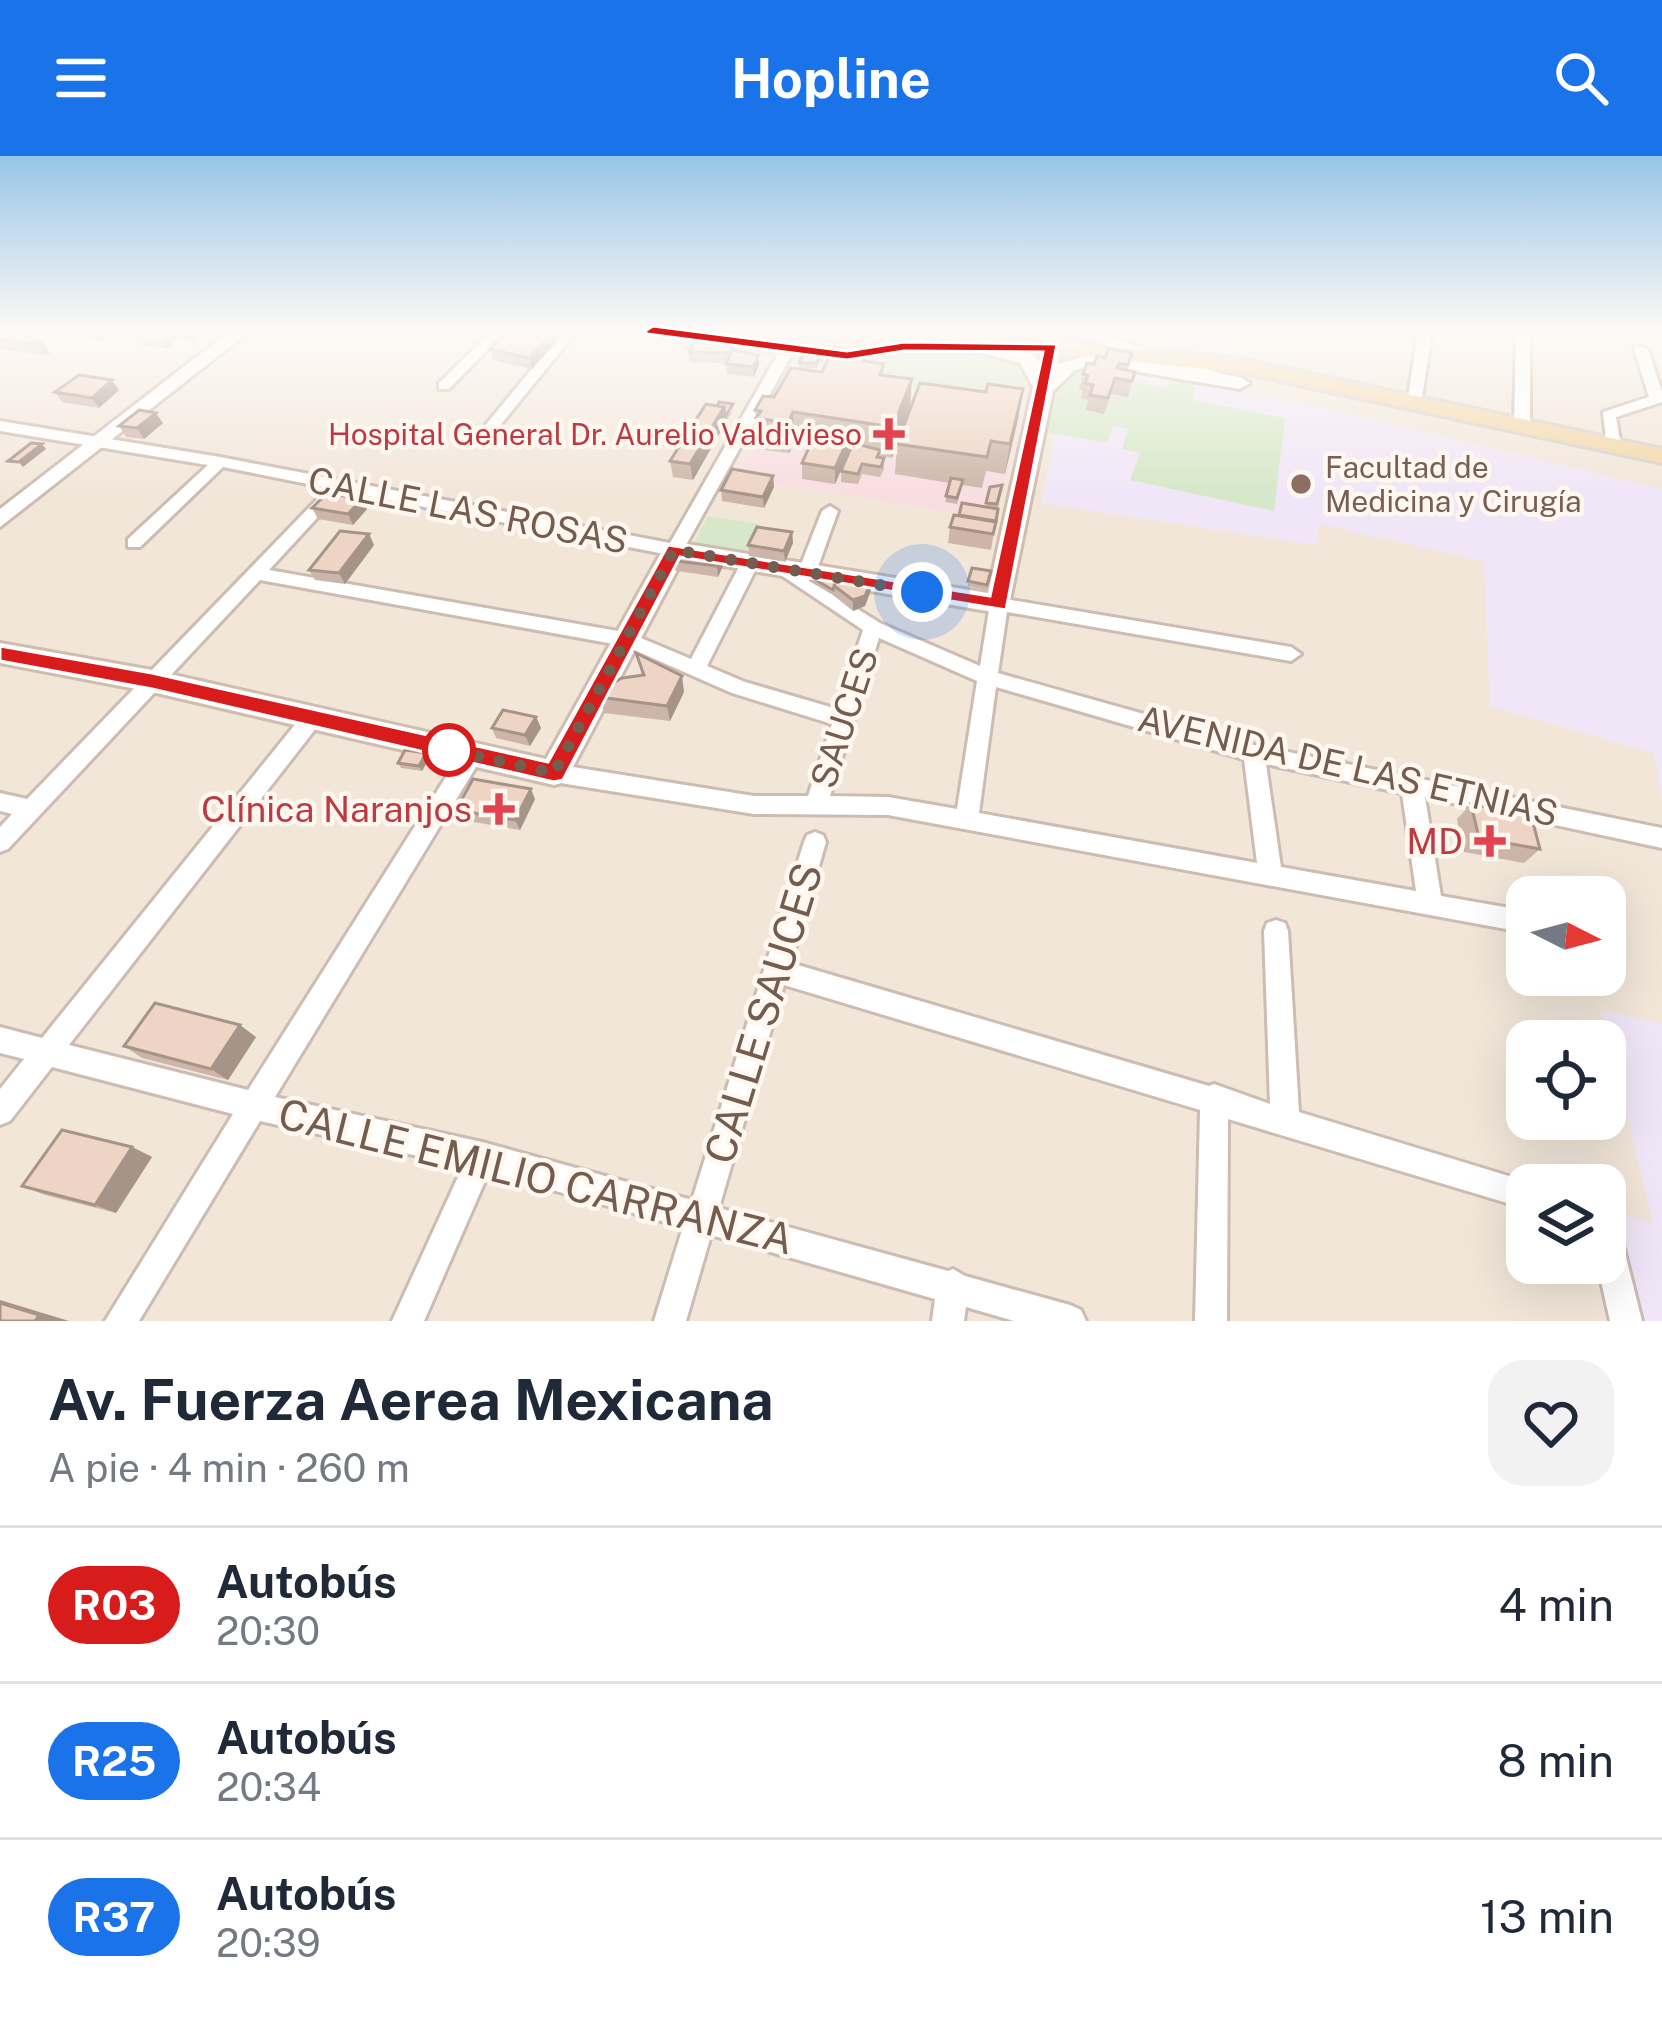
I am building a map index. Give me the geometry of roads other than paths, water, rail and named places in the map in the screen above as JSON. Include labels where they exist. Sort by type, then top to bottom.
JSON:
[{"type":"main road","points":[[999,604],[1047,385]]},
{"type":"main road","points":[[1285,385],[1662,475]]},
{"type":"main road","points":[[1303,385],[1662,456]]},
{"type":"main road","points":[[0,653],[152,681],[554,773],[674,550]]},
{"type":"main road","name":"CALLE LAS ROSAS","points":[[674,550],[999,604]]},
{"type":"street","points":[[0,520],[158,385]]},
{"type":"street","points":[[0,502],[166,385]]},
{"type":"street","points":[[484,436],[525,385]]},
{"type":"street","points":[[674,550],[768,385]]},
{"type":"street","points":[[1414,404],[1417,385]]},
{"type":"street","points":[[1522,385],[1522,428]]},
{"type":"street","points":[[1613,446],[1608,415],[1657,399],[1653,385]]},
{"type":"street","name":"CALLE LAS ROSAS","points":[[0,426],[220,462],[674,550]]},
{"type":"street","points":[[134,542],[220,462]]},
{"type":"street","points":[[0,842],[339,486]]},
{"type":"street","points":[[807,572],[830,512]]},
{"type":"street","points":[[696,668],[764,565]]},
{"type":"street","name":"AVENIDA DE LAS ETNIAS","points":[[764,565],[873,628],[986,677],[1254,753],[1662,838]]},
{"type":"street","points":[[254,573],[629,640],[739,688],[846,720]]},
{"type":"street","points":[[966,822],[999,604]]},
{"type":"street","name":"CALLE LAS ROSAS","points":[[999,604],[1291,654]]},
{"type":"street","name":"SAUCES","points":[[814,808],[873,628]]},
{"type":"street","points":[[0,1111],[313,717]]},
{"type":"street","points":[[1254,753],[1270,875]]},
{"type":"street","points":[[122,1321],[471,756]]},
{"type":"street","points":[[554,773],[754,805],[814,808],[859,803],[1506,918]]},
{"type":"street","points":[[1412,786],[1430,903]]},
{"type":"street","points":[[0,802],[31,809]]},
{"type":"street","name":"CALLE SAUCES","points":[[670,1321],[814,842]]},
{"type":"street","points":[[1276,931],[1285,1119]]},
{"type":"street","points":[[776,971],[1506,1187]]},
{"type":"street","name":"CALLE EMILIO CARRANZA","points":[[0,1040],[255,1106],[482,1156],[1070,1321]]},
{"type":"street","points":[[1210,1321],[1214,1098]]},
{"type":"street","points":[[408,1321],[482,1156]]},
{"type":"street","points":[[1617,1284],[1626,1321]]},
{"type":"street","points":[[948,1321],[953,1285]]},
{"type":"place","name":"Hospital General Dr. Aurelio Valdivieso","points":[[889,434]]},
{"type":"place","name":"Facultad de Medicina y Cirugía","points":[[1301,484]]},
{"type":"place","name":"Clínica Naranjos","points":[[499,809]]},
{"type":"place","name":"MD","points":[[1490,841]]}]
